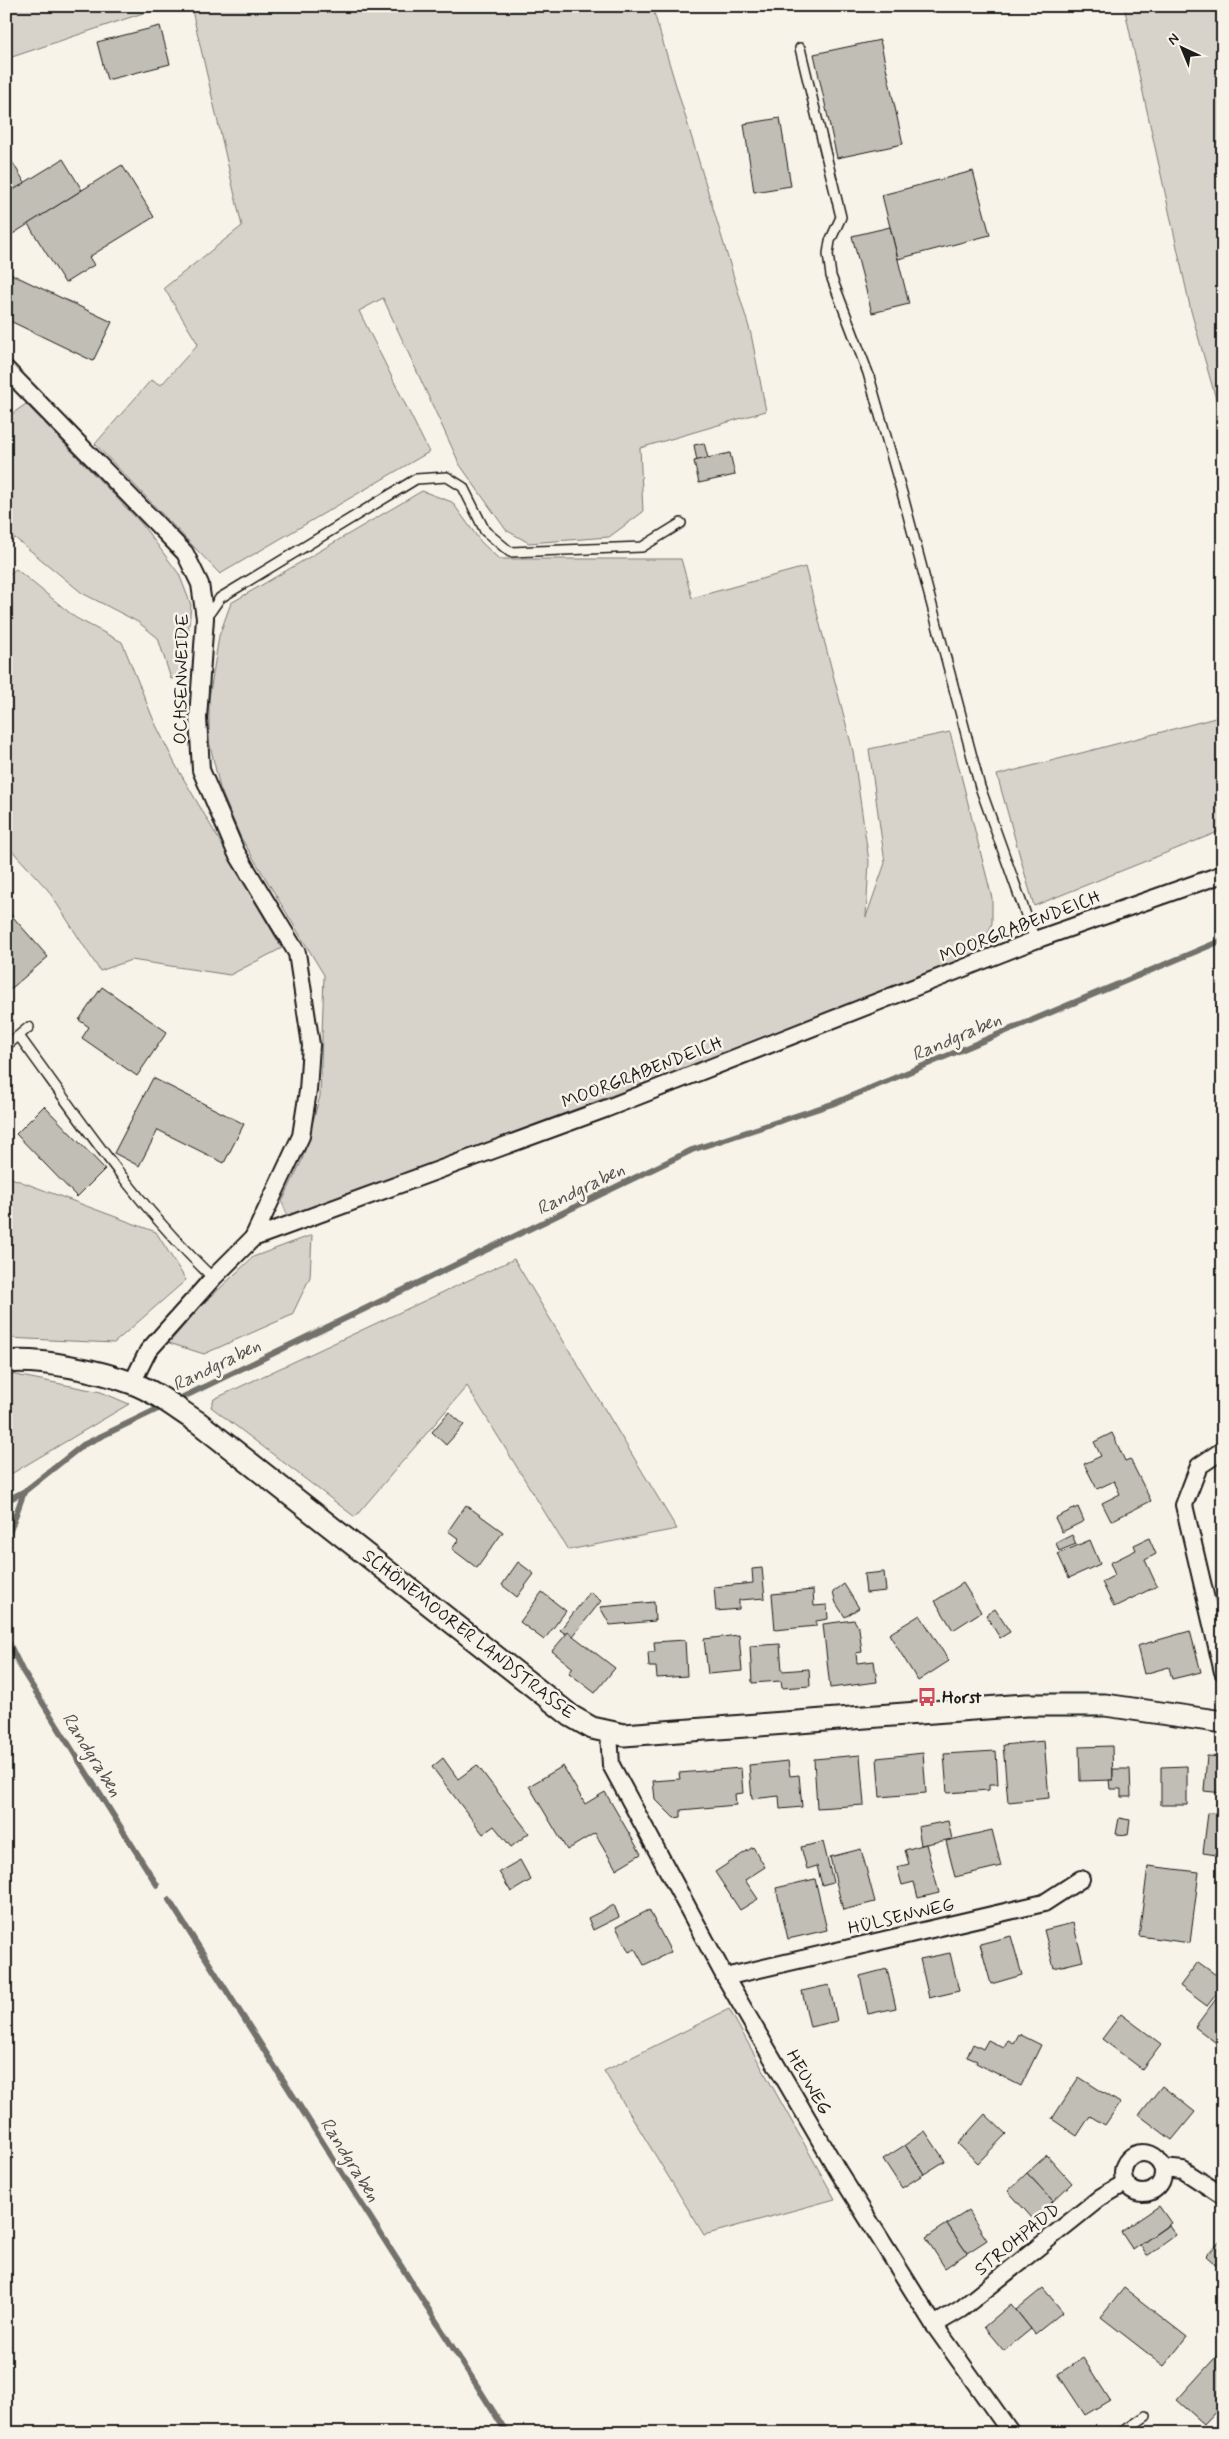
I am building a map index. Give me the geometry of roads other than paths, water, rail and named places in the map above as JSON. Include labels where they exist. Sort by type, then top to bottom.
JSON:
[{"type":"street","name":"OCHSENWEIDE","points":[[6,369],[185,553],[200,584],[205,618],[198,718],[201,770],[236,852],[296,953],[311,1045],[308,1091],[301,1136],[252,1238]]},
{"type":"street","name":"MOORGRABENDEICH","points":[[142,1388],[148,1351],[213,1278],[252,1238],[605,1109],[1035,940],[1223,874]]},
{"type":"street","name":"SCHÖNEMOORER LANDSTRASSE","points":[[6,1362],[57,1365],[142,1388],[198,1423],[571,1716],[592,1728],[624,1735],[1026,1705],[1105,1705],[1223,1722]]},
{"type":"street","points":[[1223,1450],[1199,1466],[1184,1505],[1223,1672]]},
{"type":"street","name":"HEUWEG","points":[[609,1733],[612,1765],[725,1977],[838,2171],[934,2325],[1011,2433]]},
{"type":"street","name":"HÜLSENWEG","points":[[725,1977],[1044,1903],[1081,1879]]},
{"type":"street","points":[[1139,2153],[1151,2154],[1160,2162],[1163,2168],[1161,2182],[1150,2192],[1136,2192],[1125,2183],[1123,2168],[1132,2156],[1139,2153]]},
{"type":"street","points":[[1163,2168],[1183,2170],[1223,2196]]},
{"type":"street","name":"STROHPADD","points":[[934,2325],[961,2309],[1102,2197],[1125,2183]]},
{"type":"lane","points":[[800,48],[841,216],[830,241],[828,254],[832,276],[873,391],[980,787],[1035,940]]},
{"type":"lane","points":[[205,618],[220,598],[416,479],[447,477],[463,487],[485,532],[510,552],[642,547],[680,522]]},
{"type":"lane","points":[[6,1041],[11,1042],[29,1027]]},
{"type":"lane","points":[[19,1036],[106,1155],[183,1249],[213,1278]]},
{"type":"lane","points":[[1121,2433],[1146,2416]]},
{"type":"waterway","name":"Randgraben","points":[[175,1401],[692,1150],[835,1103],[1223,940]]},
{"type":"waterway","name":"Randgraben","points":[[6,1501],[25,1491],[83,1445],[166,1405]]},
{"type":"waterway","name":"Randgraben","points":[[6,1542],[24,1492]]},
{"type":"waterway","name":"Randgraben","points":[[6,1637],[22,1670],[157,1885]]},
{"type":"waterway","name":"Randgraben","points":[[169,1900],[507,2433]]},
{"type":"place","name":"Horst","points":[[927,1697]]}]
